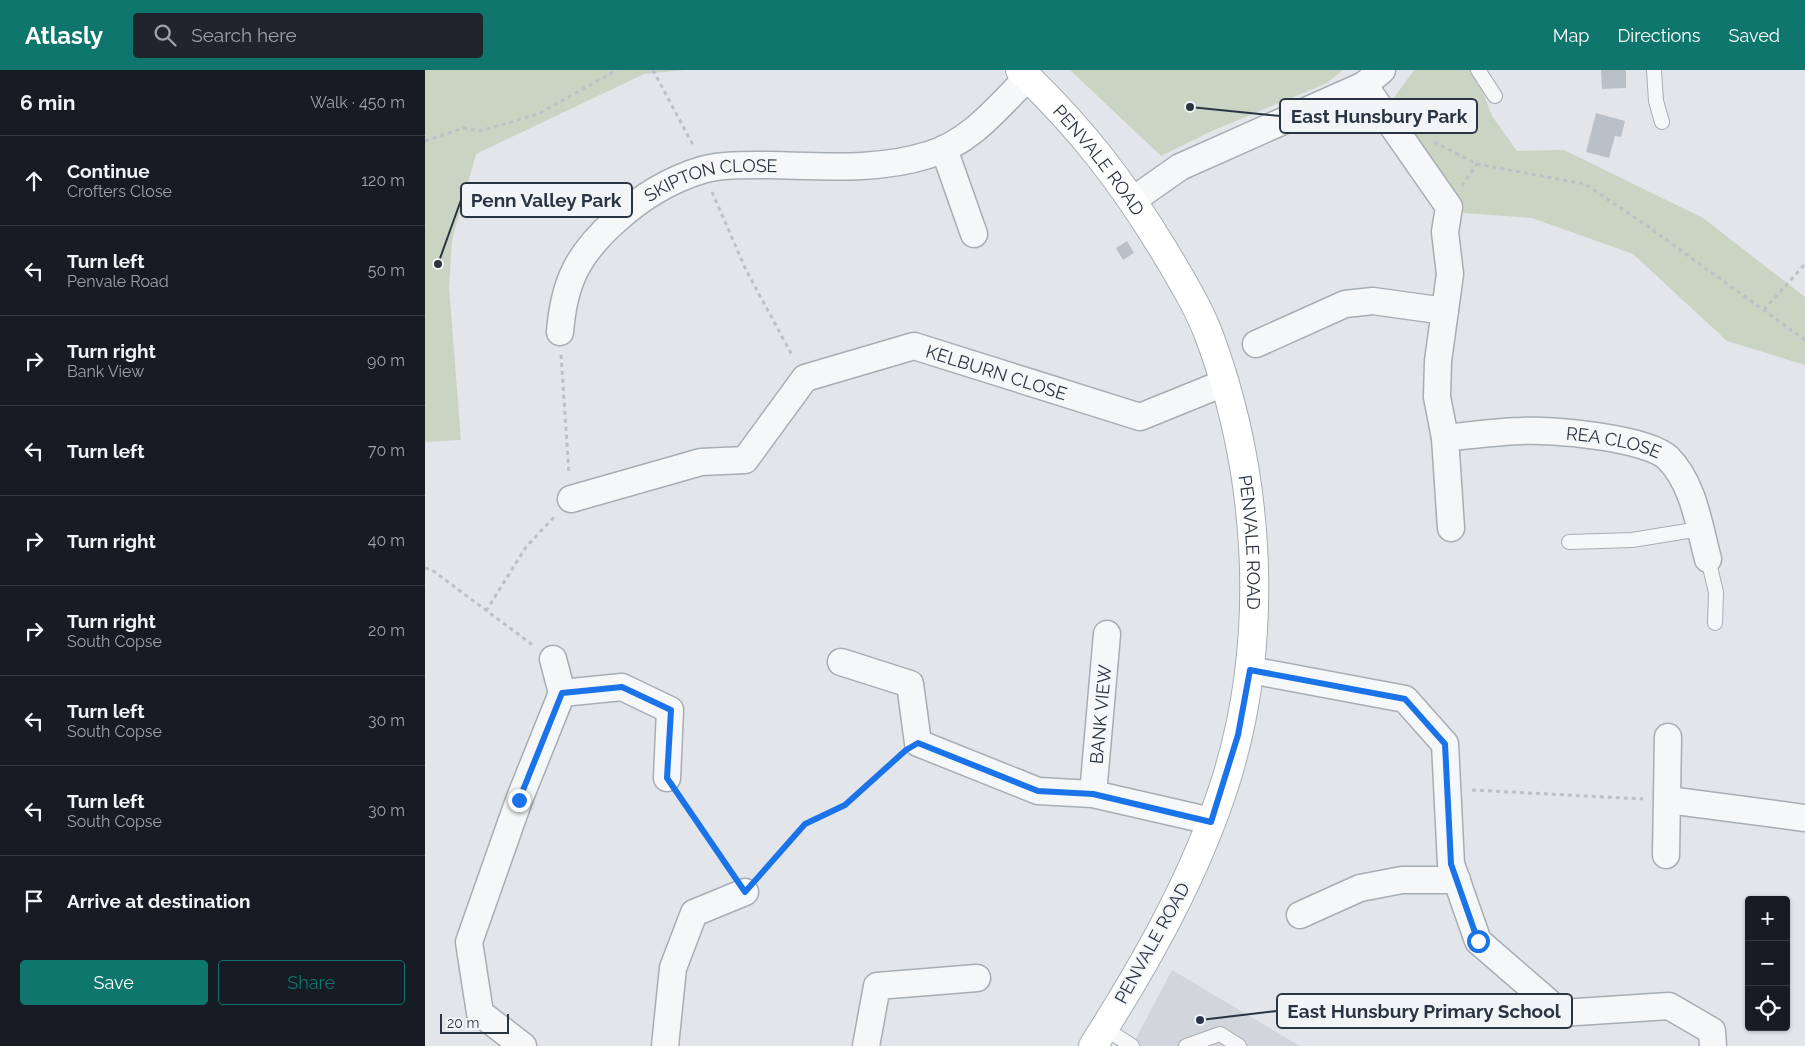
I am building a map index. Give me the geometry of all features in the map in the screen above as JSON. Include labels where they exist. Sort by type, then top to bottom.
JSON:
[{"type":"street","name":"SKIPTON CLOSE","points":[[559,332],[562,303],[576,264],[605,230],[636,202],[671,183],[703,170],[741,165],[867,166],[927,156],[967,137],[1024,74]]},
{"type":"street","name":"PENVALE ROAD","points":[[1024,74],[1083,134],[1133,200],[1180,276],[1210,337],[1243,461],[1254,552],[1250,670],[1238,735],[1211,822],[1191,872],[1134,980],[1099,1037]]},
{"type":"street","points":[[1133,200],[1180,167],[1373,77],[1449,207],[1445,232],[1450,274],[1438,361],[1437,397],[1445,438],[1451,528]]},
{"type":"street","points":[[945,148],[974,234]]},
{"type":"street","points":[[1256,344],[1345,304],[1373,301],[1445,311]]},
{"type":"street","name":"KELBURN CLOSE","points":[[805,378],[914,346],[1139,418],[1223,383]]},
{"type":"street","points":[[571,499],[701,462],[745,460],[805,378]]},
{"type":"street","name":"REA CLOSE","points":[[1445,438],[1523,431],[1590,436],[1635,443],[1667,457],[1684,478],[1708,559]]},
{"type":"street","name":"BANK VIEW","points":[[1093,794],[1107,634]]},
{"type":"street","points":[[523,1046],[481,1013],[469,942],[519,800],[562,693],[553,659]]},
{"type":"street","points":[[841,662],[910,684],[918,743],[1038,791],[1093,794],[1211,822]]},
{"type":"street","points":[[1250,670],[1405,699],[1445,744],[1451,864],[1478,941],[1561,1014],[1669,1006],[1712,1031],[1713,1046]]},
{"type":"street","points":[[562,693],[622,687],[671,710],[667,778]]},
{"type":"street","points":[[1665,855],[1668,800],[1668,737]]},
{"type":"street","points":[[1668,800],[1805,818]]},
{"type":"street","points":[[1300,915],[1360,888],[1403,880],[1457,880]]},
{"type":"street","points":[[665,1046],[673,968],[694,913],[745,892]]},
{"type":"street","points":[[866,1046],[877,986],[977,978]]},
{"type":"lane","points":[[1478,70],[1495,96]]},
{"type":"lane","points":[[1654,70],[1656,101],[1662,122]]},
{"type":"lane","points":[[1569,542],[1632,540],[1700,529]]},
{"type":"lane","points":[[1708,559],[1716,592],[1715,623]]},
{"type":"lane","points":[[1186,1046],[1220,1034],[1239,1046]]},
{"type":"lane","points":[[1099,1037],[1132,1046]]},
{"type":"path","points":[[425,141],[463,128],[480,131],[537,114],[617,70]]},
{"type":"path","points":[[653,70],[695,148],[746,270],[805,378]]},
{"type":"path","points":[[1427,139],[1477,164],[1556,177],[1585,184],[1643,222],[1805,340]]},
{"type":"path","points":[[1764,310],[1805,264]]},
{"type":"path","points":[[486,611],[526,547],[571,499],[559,332]]},
{"type":"path","points":[[425,568],[432,570],[553,659]]},
{"type":"path","points":[[667,778],[745,892],[805,824],[845,805],[906,750],[918,743]]},
{"type":"path","points":[[1447,788],[1668,800]]},
{"type":"shaded area","points":[[1172,970],[1300,1046],[1132,1046]]},
{"type":"green space","points":[[425,70],[685,70],[644,74],[476,154],[452,240],[449,287],[461,440],[425,442]]},
{"type":"green space","points":[[1070,70],[1343,70],[1327,83],[1214,130],[1161,156]]},
{"type":"green space","points":[[1414,70],[1470,70],[1477,77],[1492,116],[1517,151],[1564,150],[1703,218],[1805,297],[1805,365],[1727,341],[1633,254],[1532,218],[1464,213],[1391,102]]},
{"type":"building","points":[[1601,70],[1626,70],[1626,88],[1602,89]]},
{"type":"building","points":[[1596,113],[1625,121],[1621,137],[1615,136],[1609,158],[1586,152]]},
{"type":"building","points":[[1127,241],[1134,253],[1123,260],[1116,248]]},
{"type":"place","name":"East Hunsbury Park","points":[[1190,107]]},
{"type":"place","name":"Penn Valley Park","points":[[438,264]]},
{"type":"place","name":"East Hunsbury Primary School","points":[[1200,1020]]},
{"type":"route","points":[[519,800],[562,693],[622,687],[671,710],[667,778],[745,892],[805,824],[845,805],[906,750],[918,743],[1038,791],[1093,794],[1211,822],[1226,780],[1238,735],[1250,670],[1405,699],[1445,744],[1451,864],[1478,941]]}]
